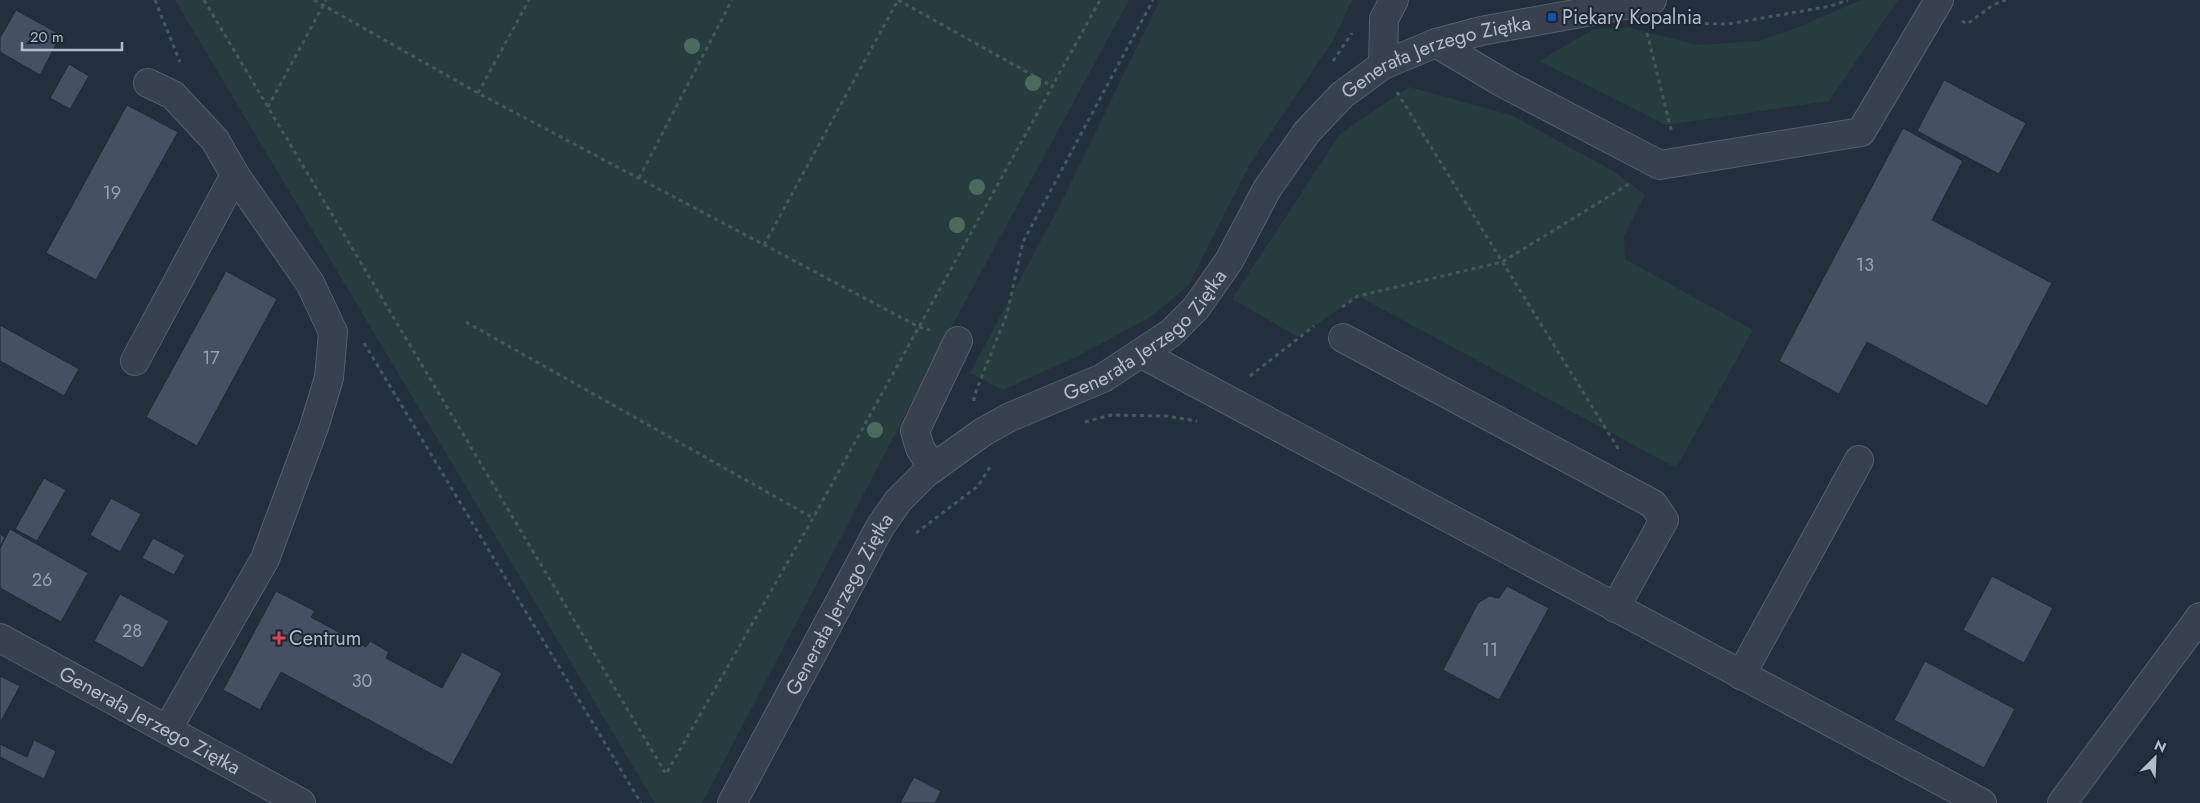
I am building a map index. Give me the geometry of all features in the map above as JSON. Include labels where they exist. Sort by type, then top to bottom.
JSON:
[{"type":"street","points":[[1383,65],[1384,19],[1394,0]]},
{"type":"street","points":[[1436,43],[1503,83],[1660,165],[1861,132],[1939,0]]},
{"type":"street","name":"Generała Jerzego Ziętka","points":[[732,803],[880,527],[898,501],[933,468],[983,432],[1010,417],[1102,378],[1142,354],[1171,333],[1196,308],[1229,262],[1267,189],[1307,132],[1342,95],[1383,65],[1436,43],[1481,31],[1552,17],[1649,13]]},
{"type":"street","points":[[148,83],[173,95],[215,140],[235,175],[310,283],[333,332],[329,378],[304,455],[265,559],[167,730]]},
{"type":"street","points":[[135,361],[235,175]]},
{"type":"street","points":[[1342,338],[1653,504],[1664,520],[1615,608]]},
{"type":"street","points":[[933,468],[920,448],[915,431],[958,341]]},
{"type":"street","points":[[1142,354],[1982,803]]},
{"type":"street","points":[[1741,675],[1859,460]]},
{"type":"street","points":[[2062,803],[2200,617]]},
{"type":"street","name":"Generała Jerzego Ziętka","points":[[0,638],[301,803]]},
{"type":"path","points":[[155,0],[163,24],[183,68]]},
{"type":"path","points":[[204,0],[666,774],[813,518],[1100,0]]},
{"type":"path","points":[[314,0],[478,93],[764,245],[919,327],[947,335],[958,341]]},
{"type":"path","points":[[268,107],[326,0]]},
{"type":"path","points":[[478,93],[529,0]]},
{"type":"path","points":[[639,178],[732,0]]},
{"type":"path","points":[[764,245],[898,0],[1052,86]]},
{"type":"path","points":[[983,432],[974,411],[974,396],[1007,314],[1023,242],[1153,0]]},
{"type":"path","points":[[1670,23],[1728,24],[1831,6],[1848,0]]},
{"type":"path","points":[[1649,13],[1673,136],[1660,165]]},
{"type":"path","points":[[1383,65],[1398,95],[1622,454]]},
{"type":"path","points":[[466,322],[813,518]]},
{"type":"path","points":[[363,341],[641,803]]},
{"type":"path","points":[[911,537],[978,486],[993,462]]},
{"type":"green space","points":[[175,0],[1129,0],[947,335],[702,803],[655,803]]},
{"type":"green space","points":[[1160,0],[1352,0],[1334,39],[1251,162],[1188,286],[1152,316],[1080,355],[1003,390],[970,373],[1060,205]]},
{"type":"green space","points":[[1861,0],[1898,0],[1829,101],[1666,125],[1539,61],[1594,29],[1631,28],[1697,45],[1759,41],[1796,28]]},
{"type":"green space","points":[[1409,87],[1511,115],[1615,172],[1645,195],[1624,236],[1625,259],[1753,330],[1676,468],[1358,296],[1298,337],[1232,299],[1340,134]]},
{"type":"building","points":[[16,10],[61,35],[40,75],[0,52],[0,38]]},
{"type":"building","points":[[69,64],[89,76],[70,109],[50,98]]},
{"type":"building","points":[[1944,80],[2026,123],[1999,174],[1917,131]]},
{"type":"building","points":[[127,105],[178,132],[96,280],[46,253]]},
{"type":"building","points":[[1903,128],[1963,161],[1932,220],[2052,283],[1987,406],[1867,342],[1839,394],[1779,361]]},
{"type":"building","points":[[226,271],[277,299],[197,446],[146,417]]},
{"type":"building","points":[[0,325],[79,369],[64,396],[0,361]]},
{"type":"building","points":[[44,478],[66,490],[37,541],[15,529]]},
{"type":"building","points":[[111,498],[141,514],[120,552],[90,535]]},
{"type":"building","points":[[10,529],[88,573],[61,622],[0,588],[0,548]]},
{"type":"building","points":[[0,534],[5,537],[0,547]]},
{"type":"building","points":[[153,538],[185,555],[174,575],[142,558]]},
{"type":"building","points":[[1992,576],[2053,608],[2024,663],[1963,630]]},
{"type":"building","points":[[1507,586],[1549,608],[1499,700],[1443,670],[1478,603],[1489,596],[1499,598]]},
{"type":"building","points":[[276,591],[315,611],[311,617],[366,647],[370,641],[389,652],[386,658],[442,688],[462,652],[502,673],[452,765],[281,672],[260,710],[223,690]]},
{"type":"building","points":[[120,594],[169,621],[143,668],[94,641]]},
{"type":"building","points":[[1925,661],[2015,709],[1984,768],[1894,720]]},
{"type":"building","points":[[0,676],[20,686],[0,723]]},
{"type":"building","points":[[34,740],[56,751],[44,779],[0,757],[0,744],[27,757]]},
{"type":"building","points":[[914,777],[941,791],[935,803],[900,803]]},
{"type":"place","name":"Piekary Kopalnia","points":[[1552,17]]},
{"type":"place","name":"Centrum","points":[[279,638]]}]
